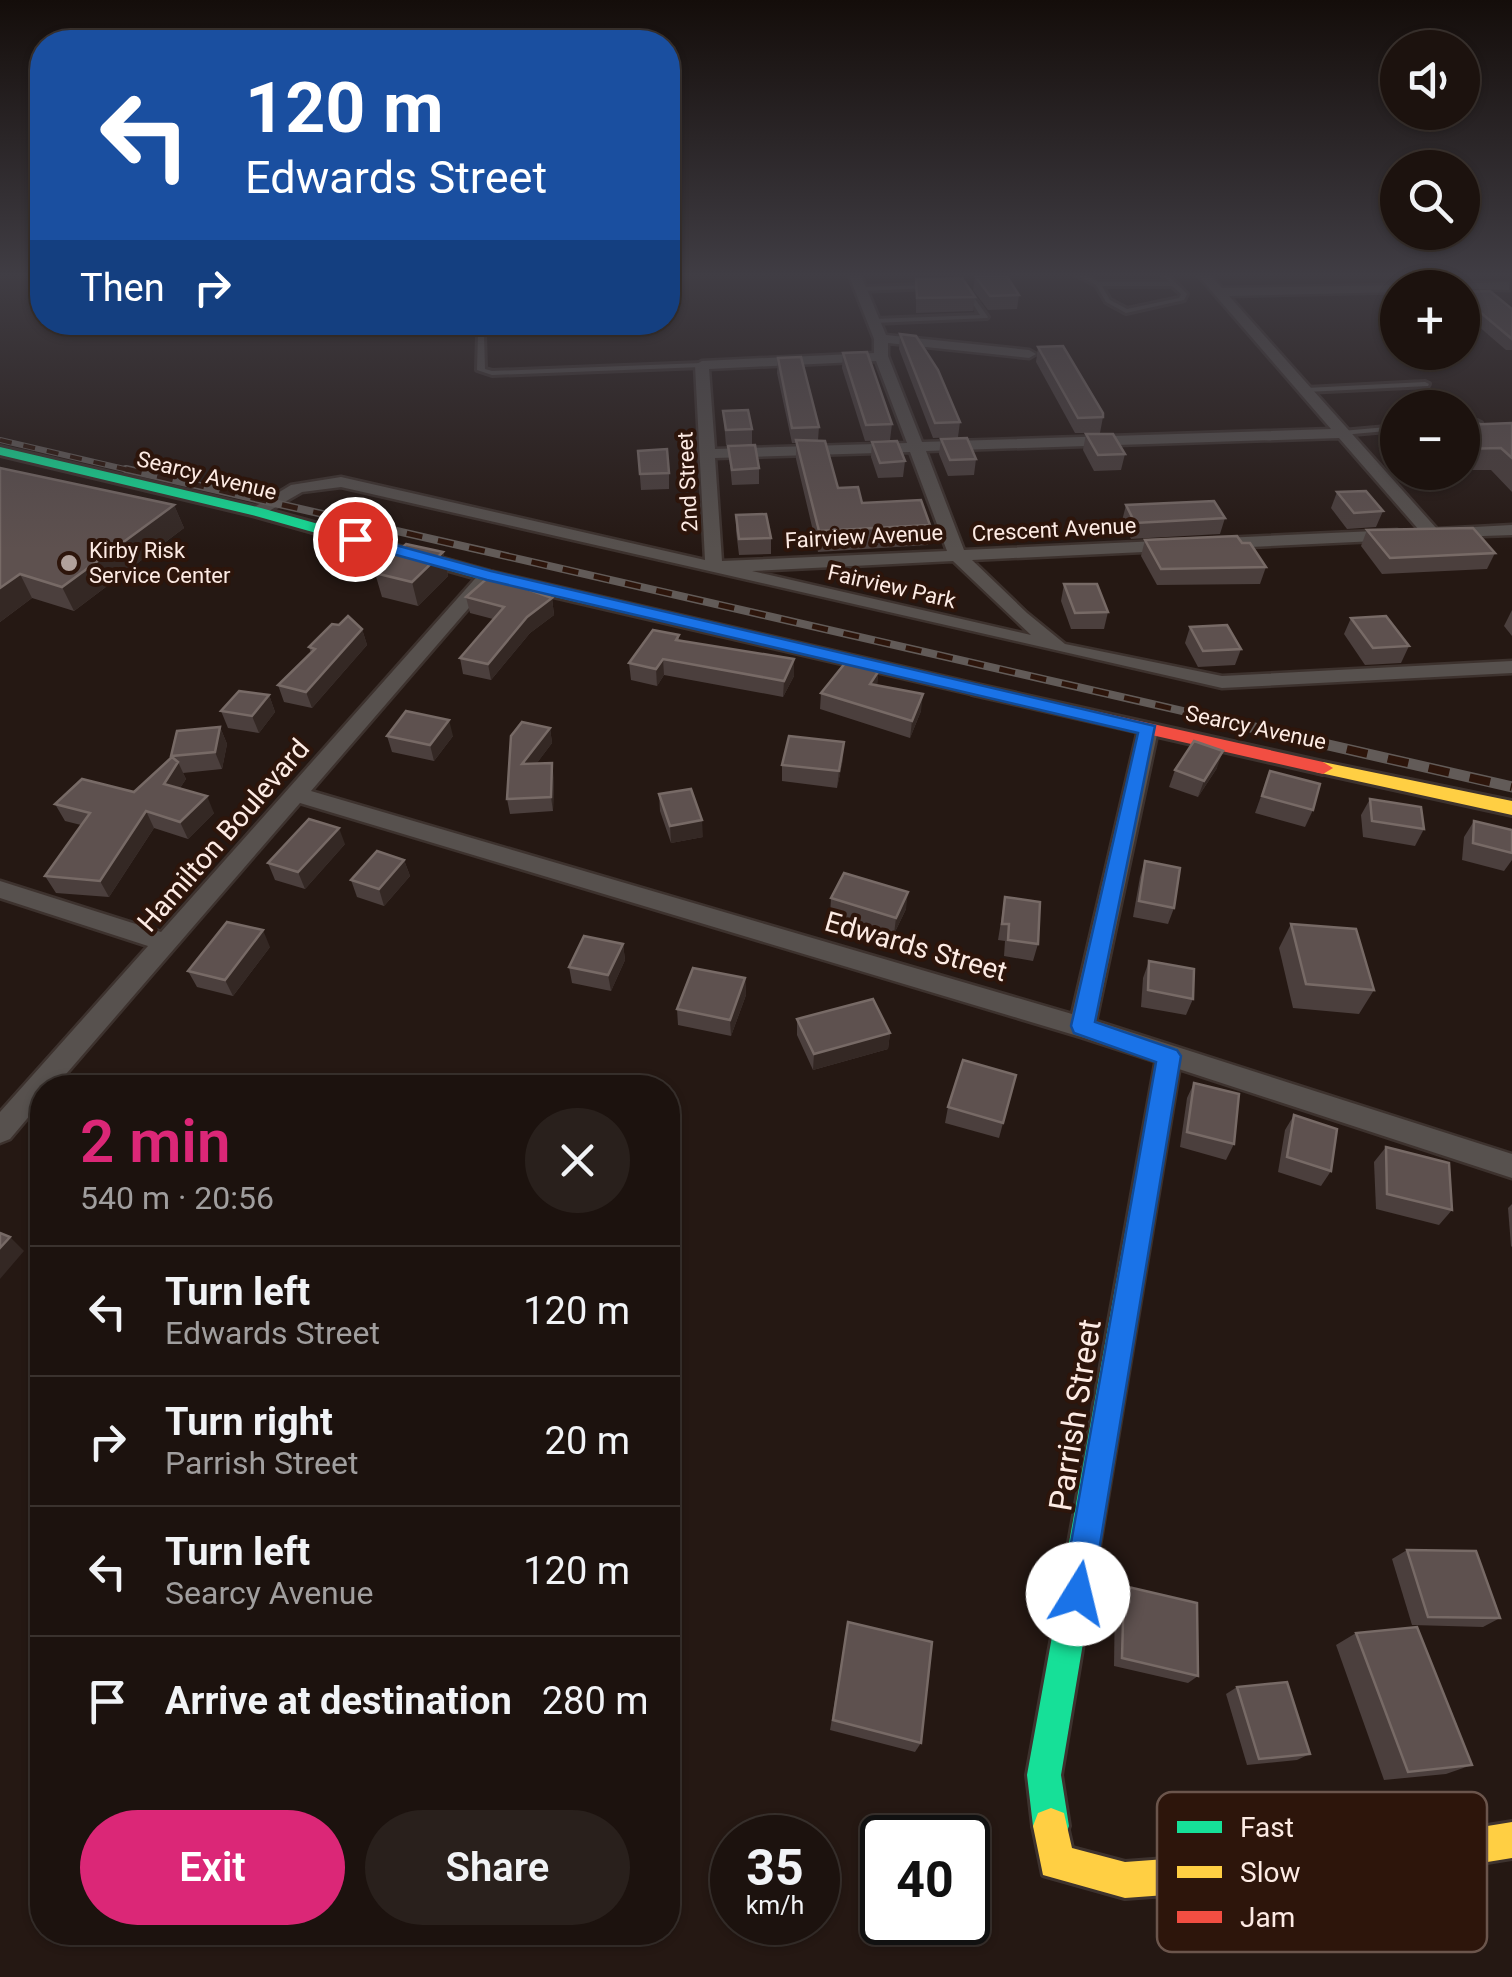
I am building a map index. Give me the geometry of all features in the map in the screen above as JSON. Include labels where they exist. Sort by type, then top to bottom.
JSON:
[{"type":"street","points":[[702,366],[709,365]]},
{"type":"street","points":[[887,365],[958,556]]},
{"type":"street","points":[[1284,365],[1432,534]]},
{"type":"street","name":"2nd Street","points":[[702,366],[714,567]]},
{"type":"street","points":[[708,454],[1342,433]]},
{"type":"street","name":"Searcy Avenue","points":[[0,451],[256,511],[487,576],[1148,730],[1512,808]]},
{"type":"street","name":"Fairview Avenue","points":[[256,511],[293,488],[312,482],[341,482],[714,567],[958,556],[1020,618],[1059,648],[1222,682],[1512,667]]},
{"type":"street","name":"Crescent Avenue","points":[[958,556],[1512,530]]},
{"type":"street","name":"Fairview Park","points":[[714,567],[1059,648]]},
{"type":"street","name":"Hamilton Boulevard","points":[[51,1075],[300,795],[487,576]]},
{"type":"street","points":[[1082,1026],[1148,730]]},
{"type":"street","name":"Edwards Street","points":[[300,795],[1082,1026],[1512,1166]]},
{"type":"street","points":[[0,889],[168,943]]},
{"type":"street","name":"Parrish Street","points":[[1157,1878],[1125,1880],[1056,1862],[1044,1775],[1169,1056]]},
{"type":"street","name":"Hamilton Boulevard","points":[[0,1132],[30,1098]]},
{"type":"street","name":"Parrish Street","points":[[1487,1844],[1512,1840]]},
{"type":"lane","points":[[481,365],[481,370],[492,373],[702,366]]},
{"type":"lane","points":[[1306,390],[1424,384]]},
{"type":"lane","points":[[1342,433],[1380,430]]},
{"type":"building","points":[[779,365],[803,365],[819,427],[792,428]]},
{"type":"building","points":[[847,365],[872,365],[892,424],[866,425]]},
{"type":"building","points":[[912,365],[935,365],[960,422],[935,423]]},
{"type":"building","points":[[1048,365],[1074,365],[1103,413],[1103,417],[1078,418]]},
{"type":"building","points":[[748,410],[752,429],[726,430],[723,411]]},
{"type":"building","points":[[1512,423],[1512,458],[1501,448],[1480,449],[1480,424]]},
{"type":"building","points":[[1086,434],[1113,434],[1125,454],[1098,455]]},
{"type":"building","points":[[967,438],[976,459],[950,460],[941,439]]},
{"type":"building","points":[[796,440],[825,441],[838,488],[858,487],[862,503],[921,500],[930,525],[819,531]]},
{"type":"building","points":[[897,441],[905,461],[880,463],[872,442]]},
{"type":"building","points":[[755,445],[759,468],[732,470],[728,446]]},
{"type":"building","points":[[667,449],[669,473],[640,474],[638,451]]},
{"type":"building","name":"Kirby Risk Service Center","points":[[0,468],[174,505],[62,587],[20,574],[0,588]]},
{"type":"building","points":[[1366,491],[1383,511],[1354,513],[1337,492]]},
{"type":"building","points":[[1214,501],[1225,518],[1135,523],[1126,505]]},
{"type":"building","points":[[766,514],[771,538],[739,539],[736,515]]},
{"type":"building","points":[[1473,528],[1495,553],[1390,558],[1367,530]]},
{"type":"building","points":[[1237,536],[1242,543],[1250,543],[1266,567],[1161,569],[1145,540]]},
{"type":"building","points":[[406,544],[443,552],[412,582],[375,573]]},
{"type":"building","points":[[492,574],[517,580],[513,584],[552,598],[527,617],[488,664],[460,658],[504,607],[466,597]]},
{"type":"building","points":[[1064,584],[1097,584],[1108,612],[1075,613]]},
{"type":"building","points":[[348,616],[362,629],[306,692],[278,685],[315,649],[309,647],[332,624],[339,625]]},
{"type":"building","points":[[1386,616],[1409,646],[1373,648],[1351,618]]},
{"type":"building","points":[[1227,625],[1241,649],[1203,651],[1190,627]]},
{"type":"building","points":[[653,630],[679,635],[676,640],[794,659],[784,681],[663,659],[656,669],[629,663]]},
{"type":"building","points":[[846,662],[878,672],[870,684],[923,694],[912,721],[821,693]]},
{"type":"building","points":[[239,691],[269,695],[252,716],[221,711]]},
{"type":"building","points":[[406,711],[449,720],[430,745],[387,736]]},
{"type":"building","points":[[522,722],[550,728],[522,764],[552,763],[551,797],[507,799],[511,736]]},
{"type":"building","points":[[220,727],[215,752],[171,756],[177,731]]},
{"type":"building","points":[[789,736],[844,742],[839,771],[782,765]]},
{"type":"building","points":[[1194,741],[1223,751],[1204,781],[1175,770]]},
{"type":"building","points":[[172,757],[178,762],[164,784],[207,796],[180,822],[146,811],[100,881],[45,876],[90,813],[55,804],[82,779],[134,792]]},
{"type":"building","points":[[1270,771],[1320,784],[1313,810],[1262,796]]},
{"type":"building","points":[[691,789],[702,820],[670,826],[659,794]]},
{"type":"building","points":[[1370,799],[1421,807],[1424,829],[1372,821]]},
{"type":"building","points":[[309,819],[339,828],[298,872],[268,863]]},
{"type":"building","points":[[1474,821],[1512,830],[1512,853],[1473,843]]},
{"type":"building","points":[[377,851],[404,860],[379,889],[351,880]]},
{"type":"building","points":[[1145,861],[1180,868],[1174,908],[1139,901]]},
{"type":"building","points":[[844,873],[908,892],[896,918],[831,898]]},
{"type":"building","points":[[1005,897],[1040,902],[1038,944],[1008,940],[1009,924],[1002,924]]},
{"type":"building","points":[[227,922],[263,930],[225,980],[188,971]]},
{"type":"building","points":[[1291,924],[1356,929],[1374,990],[1306,984]]},
{"type":"building","points":[[584,936],[623,944],[608,975],[569,967]]},
{"type":"building","points":[[1149,961],[1194,969],[1193,999],[1148,990]]},
{"type":"building","points":[[693,968],[745,978],[730,1020],[677,1009]]},
{"type":"building","points":[[873,999],[890,1033],[814,1054],[797,1019]]},
{"type":"building","points":[[963,1060],[1016,1075],[1003,1123],[948,1107]]},
{"type":"building","points":[[1194,1083],[1239,1094],[1234,1144],[1187,1132]]},
{"type":"building","points":[[1294,1115],[1337,1129],[1331,1171],[1287,1157]]},
{"type":"building","points":[[1386,1147],[1449,1163],[1452,1210],[1387,1194]]},
{"type":"building","points":[[0,1233],[10,1237],[0,1248]]},
{"type":"building","points":[[1407,1550],[1476,1551],[1500,1618],[1428,1617]]},
{"type":"building","points":[[1124,1586],[1197,1603],[1198,1676],[1122,1658]]},
{"type":"building","points":[[848,1622],[932,1642],[921,1743],[833,1720]]},
{"type":"building","points":[[1417,1627],[1472,1765],[1408,1772],[1356,1633]]},
{"type":"building","points":[[1287,1682],[1310,1754],[1259,1759],[1237,1687]]},
{"type":"railway","points":[[0,440],[137,472]]},
{"type":"railway","points":[[126,469],[1235,723]]},
{"type":"railway","points":[[1224,721],[1512,787]]},
{"type":"traffic: fast","points":[[0,451],[256,511],[487,576],[978,690]]},
{"type":"traffic: fast","points":[[1051,1826],[1044,1775],[1169,1056]]},
{"type":"traffic: slow","points":[[1323,768],[1512,808]]},
{"type":"traffic: slow","points":[[1051,1826],[1056,1862],[1125,1880],[1157,1878]]},
{"type":"traffic: slow","points":[[1487,1844],[1512,1840]]},
{"type":"traffic: jam","points":[[978,690],[1323,768]]},
{"type":"place","name":"Kirby Risk Service Center","points":[[69,563]]},
{"type":"route","points":[[355,539],[487,576],[1148,730],[1082,1026],[1169,1056],[1078,1594]]}]
